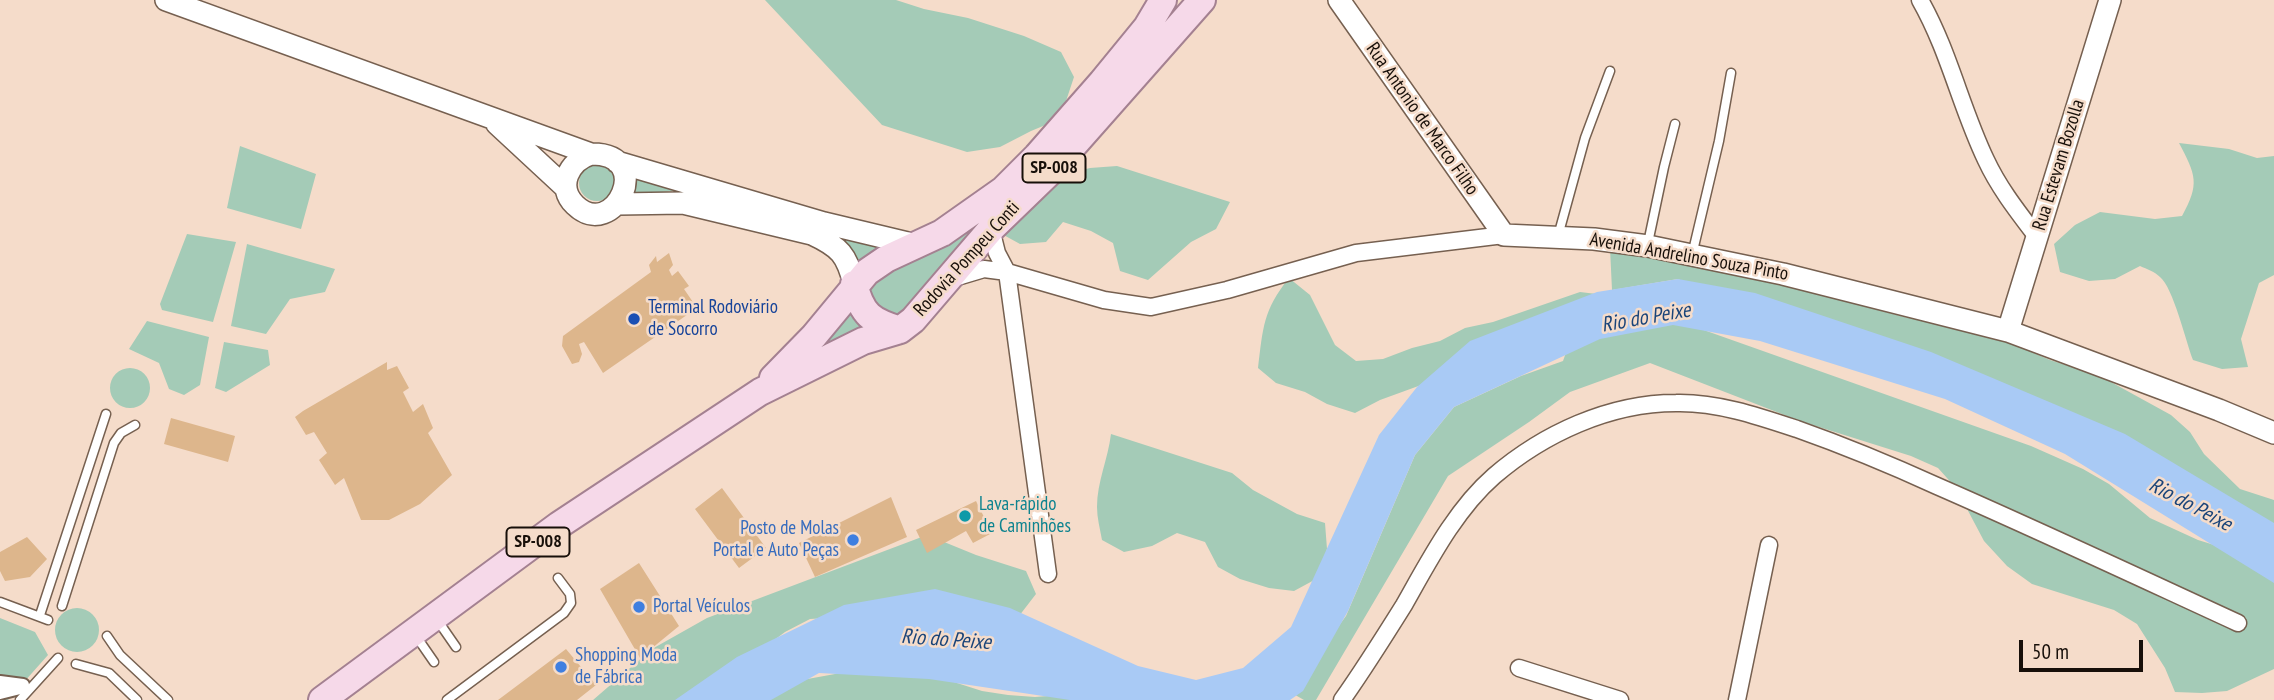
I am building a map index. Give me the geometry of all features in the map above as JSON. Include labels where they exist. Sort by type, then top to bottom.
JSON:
[{"type":"main road","name":"Rodovia Pompeu Conti","points":[[854,285],[876,265],[942,233],[1003,190],[1102,82],[1147,27],[1163,0]]},
{"type":"main road","name":"Rodovia Pompeu Conti","points":[[900,330],[925,308],[991,229],[1050,173],[1202,0]]},
{"type":"main road","points":[[854,285],[864,313],[880,323],[900,330]]},
{"type":"main road","name":"SP-008","points":[[760,391],[814,336],[854,285]]},
{"type":"main road","name":"SP-008","points":[[322,700],[559,525],[760,391],[863,341],[900,330]]},
{"type":"street","points":[[166,0],[591,154]]},
{"type":"street","points":[[1920,0],[1939,36],[1985,159],[2011,203],[2036,237]]},
{"type":"street","name":"Rua Estevam Bozolla","points":[[2008,331],[2110,0]]},
{"type":"street","name":"Rua Antonio de Marco Filho","points":[[1339,1],[1504,235]]},
{"type":"street","points":[[488,116],[566,188]]},
{"type":"street","points":[[617,162],[624,171],[626,182],[624,194],[618,204],[598,213],[584,211],[575,206],[566,188],[566,178],[575,162],[591,154],[600,153],[617,162],[824,223],[916,245]]},
{"type":"street","points":[[618,204],[683,203],[812,234],[839,250],[848,262],[854,285]]},
{"type":"street","points":[[991,229],[997,253],[1007,272],[1048,574]]},
{"type":"street","name":"Avenida Andrelino Souza Pinto","points":[[945,281],[984,269],[1007,272],[1104,300],[1151,307],[1227,290],[1356,253],[1504,235],[1558,236],[1648,246],[1783,274],[2008,331],[2274,433]]},
{"type":"street","points":[[1342,700],[1377,650],[1435,551],[1466,507],[1491,478],[1528,449],[1582,422],[1630,409],[1675,402],[1756,415],[1856,450],[2238,623]]},
{"type":"street","points":[[1737,700],[1769,545]]},
{"type":"street","points":[[1519,668],[1620,700]]},
{"type":"street","points":[[0,682],[21,691]]},
{"type":"street","points":[[0,692],[21,691]]},
{"type":"lane","points":[[1558,236],[1585,138],[1610,71]]},
{"type":"lane","points":[[1692,255],[1719,141],[1731,73]]},
{"type":"lane","points":[[1648,246],[1675,124]]},
{"type":"lane","points":[[40,615],[106,414]]},
{"type":"lane","points":[[62,606],[114,443],[121,433],[135,425]]},
{"type":"lane","points":[[447,700],[564,613],[571,603],[570,594],[558,578]]},
{"type":"lane","points":[[0,602],[48,620]]},
{"type":"lane","points":[[435,617],[456,647]]},
{"type":"lane","points":[[413,633],[434,662]]},
{"type":"lane","points":[[107,636],[120,655],[168,700]]},
{"type":"lane","points":[[21,691],[58,658]]},
{"type":"lane","points":[[76,664],[109,673],[137,700]]},
{"type":"green space","points":[[765,0],[896,0],[968,18],[1024,36],[1061,52],[1074,77],[1060,119],[1000,147],[967,152],[882,125]]},
{"type":"green space","points":[[2179,143],[2229,149],[2257,158],[2274,156],[2274,275],[2259,283],[2241,339],[2248,367],[2222,369],[2193,360],[2170,292],[2160,277],[2151,271],[2140,266],[2115,279],[2089,281],[2060,272],[2054,244],[2075,225],[2100,212],[2155,219],[2182,216],[2192,196],[2194,180]]},
{"type":"green space","points":[[240,146],[316,174],[301,229],[227,208]]},
{"type":"green space","points":[[597,165],[610,170],[615,183],[610,196],[597,201],[584,196],[579,183],[584,170]]},
{"type":"green space","points":[[1117,166],[1230,202],[1216,229],[1191,242],[1148,280],[1120,271],[1113,243],[1091,231],[1063,222],[1046,242],[1020,244],[1000,233],[1062,175],[1090,168]]},
{"type":"green space","points":[[629,174],[701,196],[673,191],[627,195]]},
{"type":"green space","points":[[989,216],[952,254],[901,315],[885,313],[875,304],[869,295],[872,284],[880,276]]},
{"type":"green space","points":[[187,234],[236,242],[213,322],[162,310],[160,304]]},
{"type":"green space","points":[[834,234],[882,246],[861,263]]},
{"type":"green space","points":[[247,244],[335,269],[325,292],[290,299],[266,334],[231,326]]},
{"type":"green space","points":[[1610,248],[1645,248],[1908,318],[1931,319],[1999,333],[2022,348],[2050,360],[2100,376],[2171,415],[2190,432],[2204,454],[2240,489],[2274,500],[2274,539],[1678,279],[1612,290]]},
{"type":"green space","points":[[1289,278],[1310,295],[1335,345],[1356,361],[1383,359],[1440,341],[1465,328],[1493,322],[1580,292],[1605,295],[1509,353],[1380,400],[1355,413],[1276,383],[1258,368],[1269,310]]},
{"type":"green space","points":[[850,307],[870,333],[810,353]]},
{"type":"green space","points":[[1667,317],[2031,446],[2109,484],[2150,518],[2198,540],[2224,548],[2274,575],[2274,669],[2227,691],[2175,692],[2165,668],[2137,624],[2114,610],[2032,584],[2007,566],[1984,541],[1956,488],[1938,468],[1911,456],[1800,421],[1650,363],[1570,392],[1448,476],[1316,700],[1304,700],[1290,692],[1346,616],[1415,455],[1454,407],[1521,376],[1563,361],[1569,344]]},
{"type":"green space","points":[[147,321],[209,337],[200,385],[184,395],[169,389],[159,363],[129,349]]},
{"type":"green space","points":[[224,342],[268,350],[270,365],[226,392],[215,388]]},
{"type":"green space","points":[[130,368],[138,369],[144,374],[149,380],[149,396],[144,402],[138,407],[130,408],[122,407],[116,402],[111,396],[110,388],[111,380],[116,374],[122,369]]},
{"type":"green space","points":[[1111,434],[1232,473],[1253,490],[1297,514],[1325,523],[1327,549],[1318,578],[1294,591],[1269,588],[1240,579],[1218,567],[1205,542],[1177,533],[1152,546],[1124,552],[1102,540],[1097,498]]},
{"type":"green space","points":[[927,535],[1026,571],[1036,594],[1019,616],[909,613],[810,619],[785,632],[694,700],[593,700],[652,649],[707,618]]},
{"type":"green space","points":[[77,608],[92,615],[99,630],[92,645],[77,652],[62,645],[55,630],[62,615]]},
{"type":"green space","points":[[0,618],[35,632],[48,655],[8,700],[0,700]]},
{"type":"green space","points":[[846,672],[932,675],[982,691],[1008,695],[1035,697],[1088,693],[1110,700],[742,700],[791,682]]},
{"type":"water","name":"Rio do Peixe","points":[[1678,279],[1755,293],[1931,352],[2125,434],[2274,523],[2274,583],[2065,454],[1945,399],[1760,341],[1673,325],[1600,339],[1454,407],[1415,455],[1348,611],[1303,691],[1290,700],[1070,700],[929,679],[819,673],[771,700],[675,700],[737,657],[844,605],[935,589],[1010,608],[1138,666],[1196,680],[1243,668],[1291,627],[1379,435],[1417,387],[1470,341],[1597,292]]},
{"type":"building","name":"Terminal Rodoviário de Socorro","points":[[669,253],[673,265],[669,270],[672,276],[678,271],[689,286],[684,289],[697,308],[603,373],[584,342],[579,344],[582,354],[579,362],[572,364],[562,346],[563,336],[651,272],[649,265],[656,256],[657,262]]},
{"type":"building","points":[[387,362],[387,370],[397,366],[409,388],[403,392],[413,412],[423,404],[433,428],[428,433],[452,475],[420,504],[389,520],[361,520],[344,478],[335,485],[319,460],[327,453],[314,432],[306,435],[295,417]]},
{"type":"building","points":[[171,418],[235,436],[228,462],[164,444]]},
{"type":"building","points":[[722,488],[766,548],[739,568],[695,509]]},
{"type":"building","name":"Posto de Molas Portal e Auto Peças","points":[[891,497],[907,537],[815,577],[799,543]]},
{"type":"building","name":"Lava-rápido de Caminhões","points":[[976,501],[992,533],[973,543],[966,531],[927,553],[916,530]]},
{"type":"building","points":[[27,537],[47,559],[30,577],[5,581],[0,571],[0,552]]},
{"type":"building","name":"Portal Veículos","points":[[639,563],[679,626],[640,658],[600,589]]},
{"type":"building","name":"Shopping Moda de Fábrica","points":[[566,649],[596,685],[577,700],[498,700]]},
{"type":"place","name":"Terminal Rodoviário de Socorro","points":[[634,319]]},
{"type":"place","name":"Lava-rápido de Caminhões","points":[[965,516]]},
{"type":"place","name":"Posto de Molas Portal e Auto Peças","points":[[853,540]]},
{"type":"place","name":"Portal Veículos","points":[[639,607]]},
{"type":"place","name":"Shopping Moda de Fábrica","points":[[561,667]]}]
